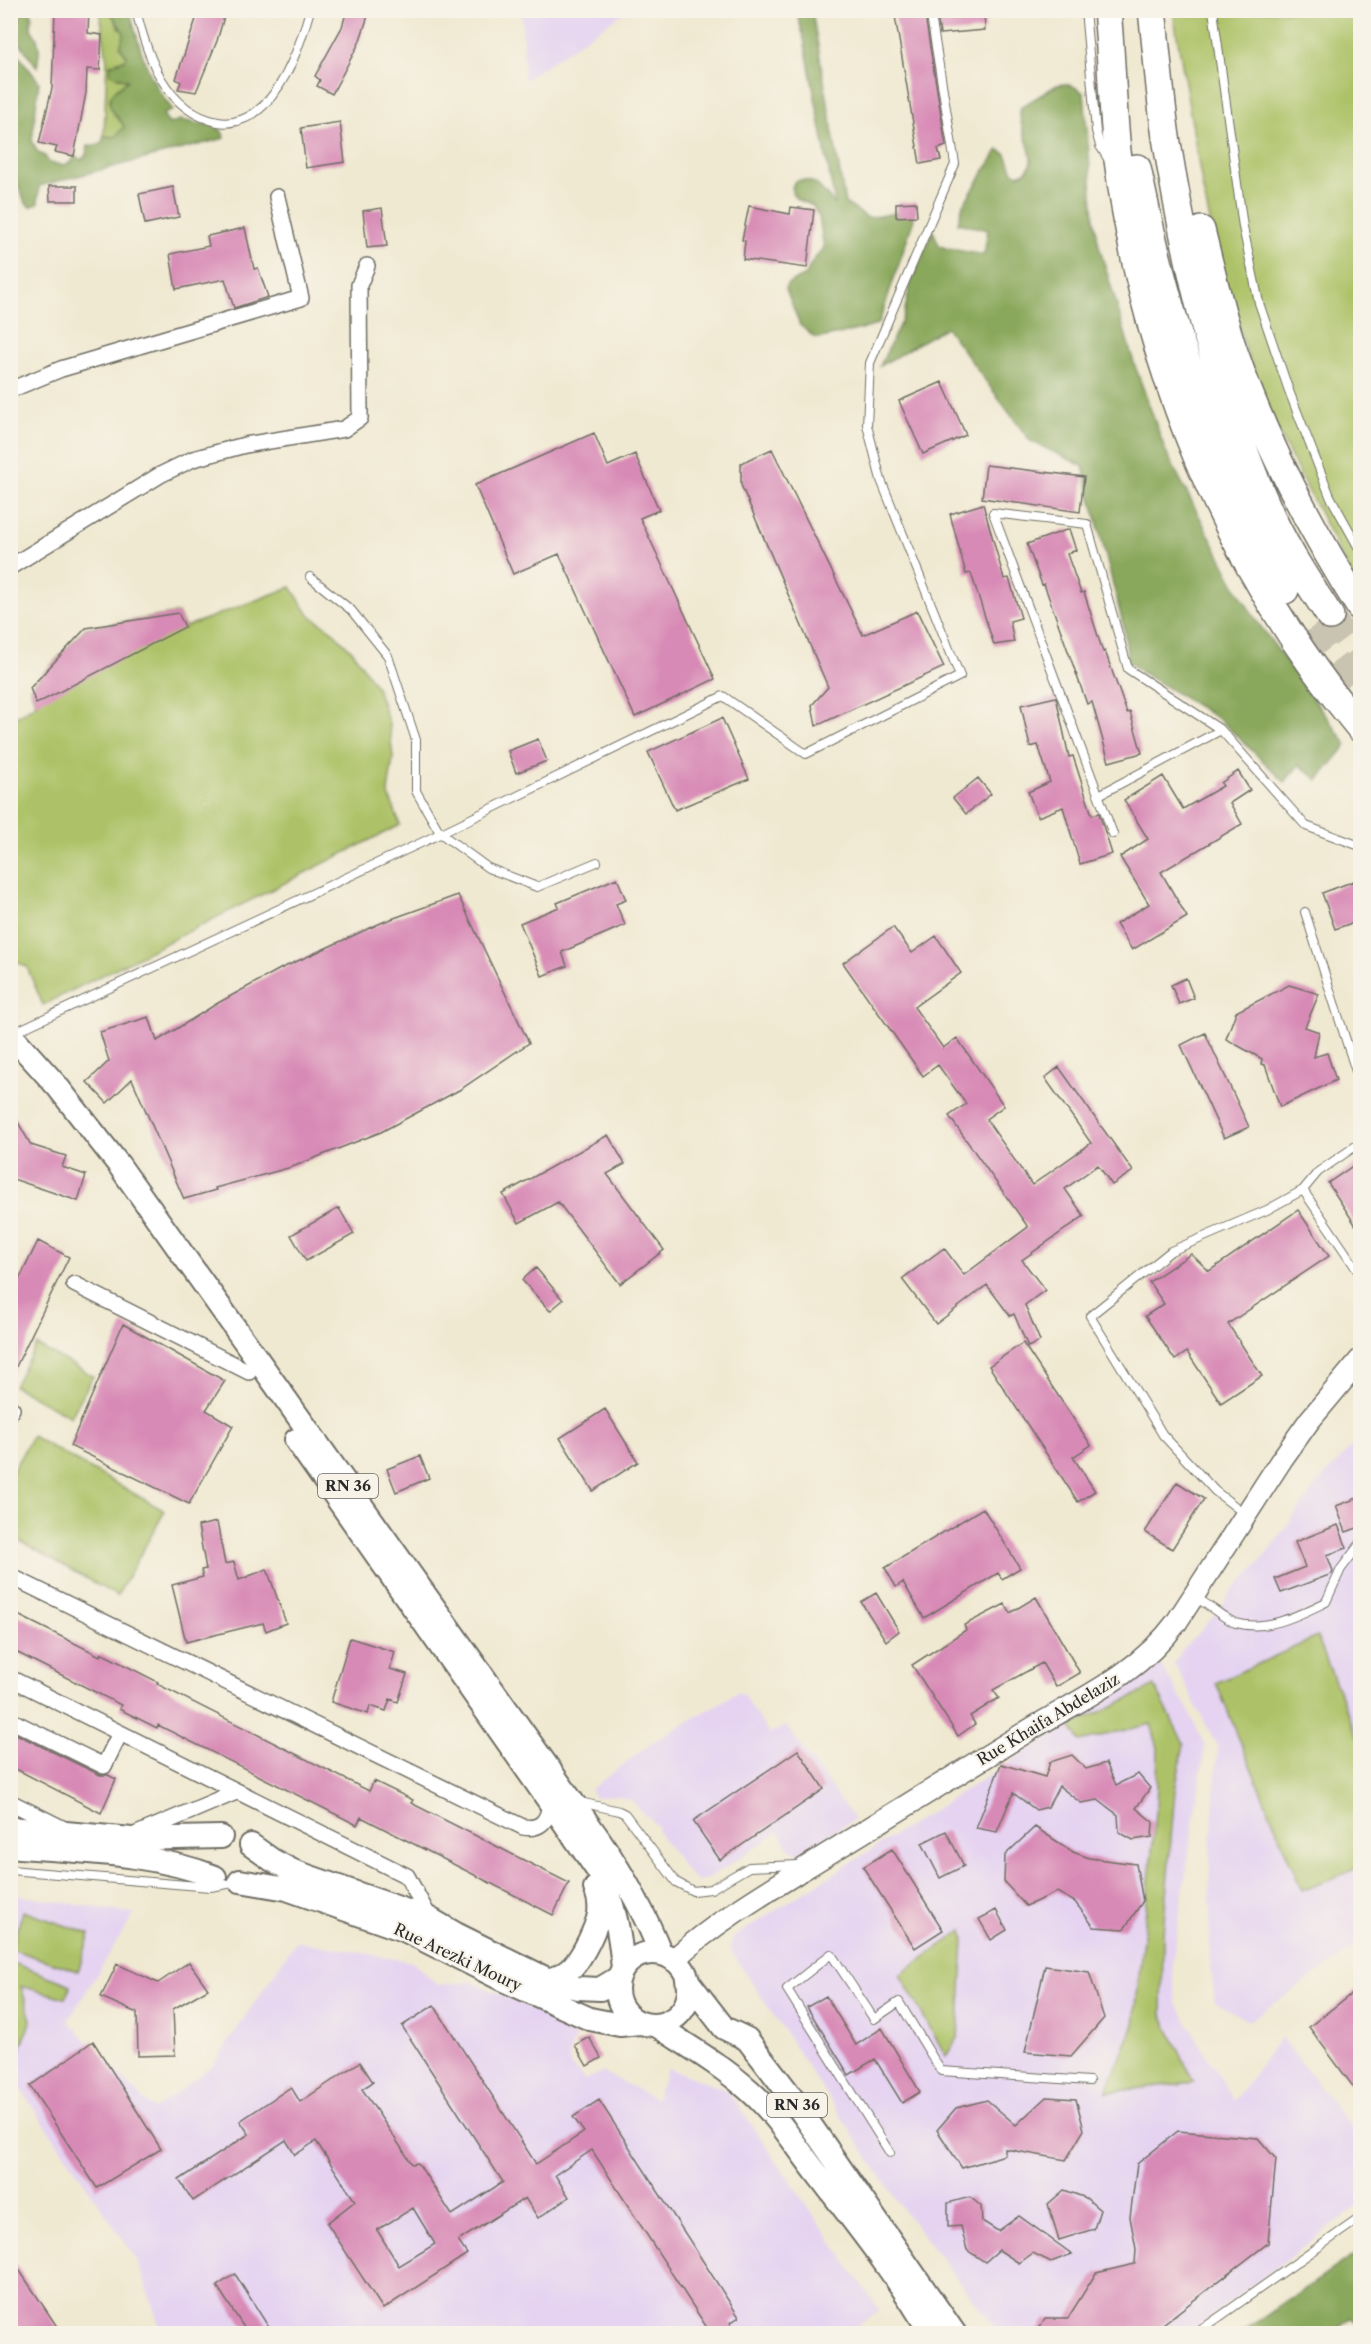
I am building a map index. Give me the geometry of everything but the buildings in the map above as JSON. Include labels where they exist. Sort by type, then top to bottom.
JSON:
[{"type":"highway","points":[[1108,21],[1149,228],[1189,372],[1209,429],[1250,526],[1277,578],[1320,622],[1298,567],[1273,519],[1250,464],[1216,369],[1188,255],[1166,136],[1153,19]]},
{"type":"highway","points":[[1153,19],[1221,310],[1233,350],[1262,423],[1299,504],[1360,608]]},
{"type":"highway","points":[[1108,21],[1113,114],[1125,207],[1136,266],[1176,406],[1209,486],[1245,559],[1285,624],[1360,728]]},
{"type":"main road","name":"RN 36","points":[[10,1034],[57,1086],[119,1165],[558,1799],[583,1849],[606,1886],[617,1919],[621,1974]]},
{"type":"main road","name":"RN 36","points":[[10,1054],[43,1089],[128,1199],[249,1372],[558,1799],[599,1839],[633,1892],[667,1957]]},
{"type":"main road","name":"RN 36","points":[[547,1980],[566,1974],[576,1965],[600,1918],[600,1906],[592,1881],[558,1799]]},
{"type":"main road","points":[[10,1828],[121,1838],[172,1839],[241,1836],[254,1851],[254,1866],[251,1872],[230,1880],[207,1863],[207,1855],[214,1841],[221,1837]]},
{"type":"main road","name":"Rue Arezki Moury","points":[[251,1845],[293,1871],[430,1919],[547,1980],[588,1989],[600,1989],[621,1974]]},
{"type":"main road","name":"Rue Arezki Moury","points":[[10,1846],[132,1857],[182,1866],[230,1880],[287,1889],[404,1930],[501,1979],[590,2019],[620,2025],[647,2024]]},
{"type":"main road","points":[[640,1956],[667,1957],[682,1969],[687,1980],[688,1995],[682,2010],[671,2020],[647,2024],[631,2018],[617,1996],[621,1974],[640,1956]]},
{"type":"main road","name":"RN 36","points":[[687,1980],[724,2028],[747,2039],[788,2091],[955,2334]]},
{"type":"main road","name":"RN 36","points":[[647,2024],[696,2049],[736,2079],[769,2109],[865,2238],[931,2334]]},
{"type":"street","points":[[10,390],[61,369],[301,298],[278,198]]},
{"type":"street","points":[[10,567],[160,475],[193,459],[245,445],[344,429],[360,418],[359,285],[367,266]]},
{"type":"street","points":[[74,1284],[249,1372]]},
{"type":"street","name":"Rue Khaifa Abdelaziz","points":[[667,1957],[810,1865],[1029,1730],[1101,1689],[1157,1645],[1168,1634],[1194,1597],[1309,1421],[1360,1360]]},
{"type":"street","points":[[10,1576],[523,1827],[538,1827],[543,1823],[558,1799]]},
{"type":"street","points":[[10,1678],[407,1876],[430,1919]]},
{"type":"street","points":[[10,1720],[104,1766],[120,1733]]},
{"type":"street","points":[[121,1838],[149,1829],[236,1792]]},
{"type":"street","points":[[10,1802],[75,1834]]},
{"type":"lane","points":[[136,10],[148,51],[176,100],[190,112],[203,118],[222,122],[233,122],[249,116],[259,110],[273,94],[294,56],[310,10]]},
{"type":"lane","points":[[10,1034],[440,833],[723,696],[806,754],[960,676],[881,480],[867,425],[870,363],[956,164],[930,10]]},
{"type":"lane","points":[[1085,10],[1096,131],[1100,146],[1116,174],[1125,207]]},
{"type":"lane","points":[[1213,10],[1243,227],[1258,303],[1330,496],[1360,550]]},
{"type":"lane","points":[[1113,834],[993,513],[1088,524],[1128,669],[1221,730],[1306,826],[1360,846]]},
{"type":"lane","points":[[310,577],[351,610],[388,656],[416,740],[416,791],[440,833],[488,868],[537,887],[597,862]]},
{"type":"lane","points":[[1099,795],[1221,730]]},
{"type":"lane","points":[[1305,912],[1360,1084]]},
{"type":"lane","points":[[1246,1515],[1215,1491],[1163,1435],[1090,1316],[1171,1251],[1267,1210],[1303,1190],[1318,1172],[1360,1143]]},
{"type":"lane","points":[[1303,1190],[1360,1274]]},
{"type":"lane","points":[[1194,1597],[1234,1623],[1266,1626],[1326,1602],[1341,1569],[1360,1544]]},
{"type":"lane","points":[[558,1799],[625,1814],[676,1882],[693,1891],[711,1889],[749,1867],[810,1865]]},
{"type":"lane","points":[[10,1870],[210,1887],[230,1880]]},
{"type":"lane","points":[[890,2153],[787,1989],[831,1954],[874,2019],[899,2002],[941,2071],[1089,2081]]},
{"type":"lane","points":[[1195,2334],[1360,2218]]},
{"type":"shaded area","points":[[522,10],[626,10],[626,11],[524,80]]},
{"type":"shaded area","points":[[1360,1437],[1360,1944],[1249,2021],[1215,2002],[1210,1957],[1210,1857],[1218,1748],[1174,1663],[1183,1649],[1217,1613],[1230,1593],[1260,1563],[1317,1485]]},
{"type":"shaded area","points":[[1158,1661],[1188,1709],[1205,1746],[1172,1964],[1176,2003],[1234,2101],[1281,2037],[1360,2139],[1360,2204],[1189,2333],[1000,2333],[904,2211],[732,1953],[731,1946],[733,1938],[740,1933],[1124,1690]]},
{"type":"shaded area","points":[[738,1692],[743,1694],[769,1734],[786,1726],[854,1819],[798,1854],[790,1849],[778,1832],[708,1879],[697,1881],[691,1877],[657,1831],[658,1828],[632,1800],[614,1795],[595,1798],[590,1790],[652,1743]]},
{"type":"shaded area","points":[[10,1894],[134,1914],[68,2021],[154,2110],[212,2066],[296,1941],[412,1962],[438,1985],[472,1982],[578,2029],[569,2054],[570,2065],[585,2080],[602,2072],[656,2099],[667,2068],[728,2091],[880,2311],[845,2334],[162,2333],[137,2260],[16,2082],[11,2084]]},
{"type":"green space","points":[[21,11],[29,11],[32,14],[31,29],[37,38],[39,47],[37,67],[11,31],[11,20],[20,20]]},
{"type":"green space","points":[[100,11],[110,11],[124,33],[128,56],[124,60],[117,61],[117,78],[128,79],[118,88],[114,115],[124,127],[115,137],[104,136],[107,61]]},
{"type":"green space","points":[[110,11],[130,11],[151,76],[173,110],[163,114],[169,124],[180,120],[214,126],[221,130],[225,138],[39,186],[38,204],[30,207],[25,202],[17,183],[11,182],[11,45],[39,82],[32,141],[38,153],[45,156],[49,163],[63,165],[72,162],[74,156],[81,160],[86,155],[88,146],[101,144],[104,136],[115,137],[124,127],[113,112],[110,98],[128,80],[110,74],[110,65],[124,60],[127,56],[120,47],[124,33]]},
{"type":"green space","points":[[796,11],[812,11],[845,203],[868,218],[906,211],[914,219],[879,323],[871,327],[821,338],[815,338],[800,325],[786,289],[787,284],[806,275],[812,262],[824,248],[819,217],[813,206],[793,195],[792,187],[795,181],[803,180],[814,183],[835,204],[803,34]]},
{"type":"green space","points":[[1173,11],[1360,11],[1360,592],[1262,400],[1223,279],[1203,190]]},
{"type":"green space","points":[[1065,84],[1084,93],[1094,218],[1099,246],[1134,363],[1166,452],[1238,591],[1256,620],[1347,745],[1318,780],[1299,765],[1285,782],[1219,719],[1141,672],[1128,661],[1124,628],[1083,466],[1030,441],[946,327],[880,366],[904,315],[910,285],[933,231],[939,245],[945,248],[984,255],[988,230],[958,223],[963,205],[999,150],[1006,154],[1013,172],[1018,175],[1027,170],[1031,164],[1031,155],[1022,126],[1021,107],[1057,85]]},
{"type":"green space","points":[[291,587],[309,615],[330,629],[353,652],[377,688],[389,724],[393,758],[388,792],[400,825],[43,1005],[27,967],[11,959],[11,720],[36,704],[30,688],[86,628],[178,613],[185,627]]},
{"type":"green space","points":[[36,1345],[93,1376],[71,1417],[14,1386]]},
{"type":"green space","points":[[32,1436],[165,1511],[117,1596],[11,1536],[11,1474]]},
{"type":"green space","points":[[1317,1637],[1360,1743],[1360,1867],[1302,1891],[1216,1683]]},
{"type":"green space","points":[[1155,1686],[1184,1744],[1175,1790],[1163,1934],[1162,2015],[1194,2082],[1106,2092],[1134,2025],[1156,1812],[1158,1748],[1151,1724],[1080,1741],[1070,1726]]},
{"type":"green space","points":[[23,1911],[90,1934],[78,1971],[11,1949]]},
{"type":"green space","points":[[963,1930],[958,2038],[946,2056],[900,1975]]},
{"type":"green space","points":[[11,1962],[71,1985],[65,1998],[21,1986],[31,2020],[18,2055],[11,2061]]},
{"type":"green space","points":[[1360,2251],[1360,2324],[1351,2318],[1332,2333],[1241,2333]]},
{"type":"tunnel","points":[[1330,616],[1360,657]]},
{"type":"tunnel","points":[[1310,629],[1360,694]]}]
